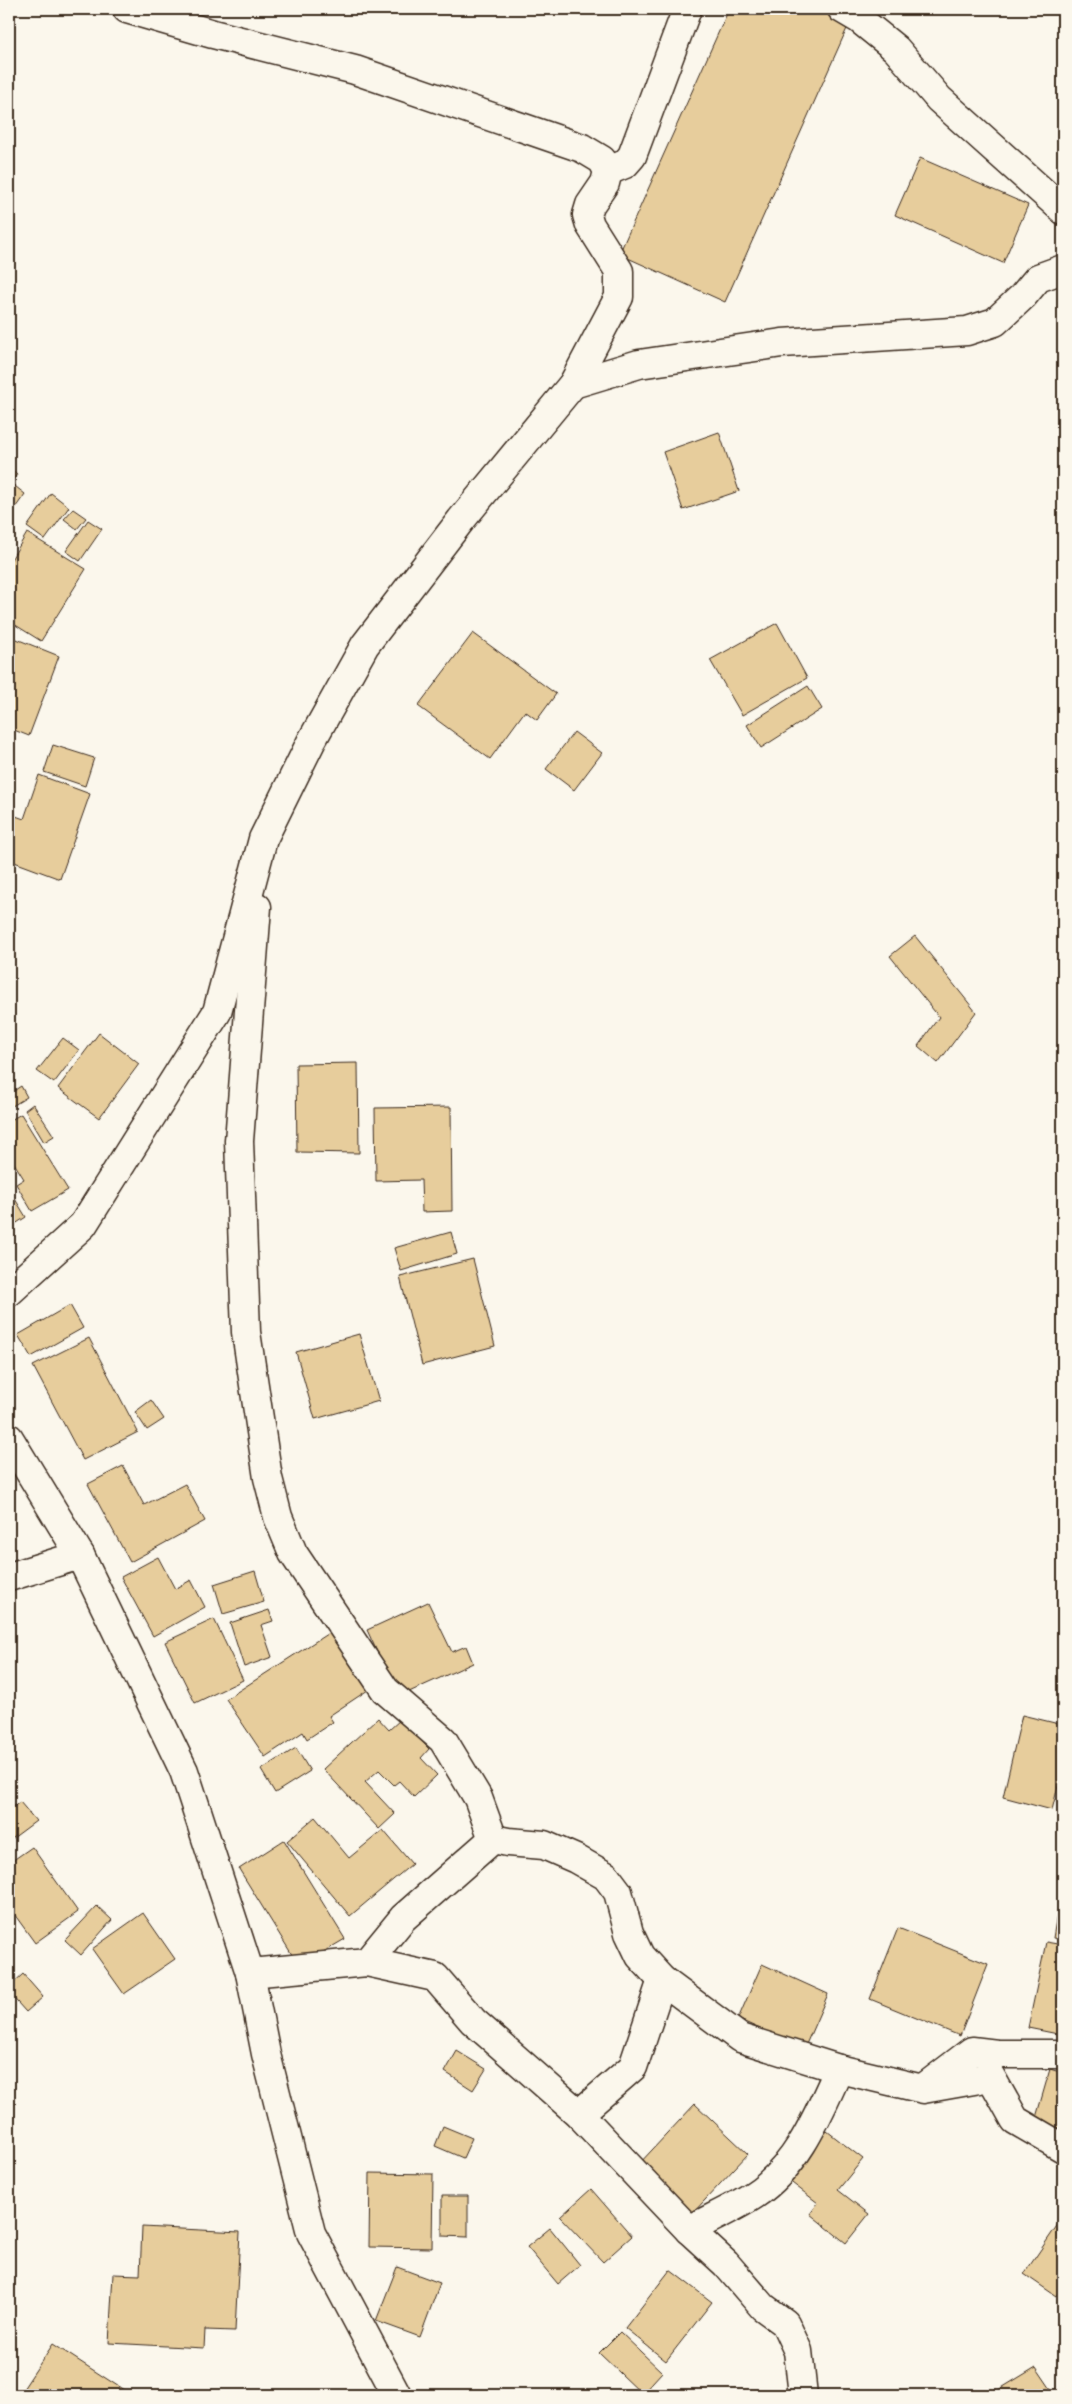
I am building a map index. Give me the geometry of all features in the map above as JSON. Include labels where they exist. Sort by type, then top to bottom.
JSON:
[{"type":"street","points":[[9,1292],[83,1225],[216,1012],[263,839],[312,740],[365,645],[461,520],[573,384],[619,297],[619,271],[590,225],[587,215],[590,205],[605,183],[608,170],[602,160],[582,148],[355,70],[213,34],[127,9]]},
{"type":"street","points":[[608,170],[625,164],[632,156],[687,9]]},
{"type":"street","points":[[855,12],[896,49],[939,99],[1063,210]]},
{"type":"street","points":[[573,384],[639,364],[782,343],[966,331],[995,322],[1023,296],[1038,278],[1063,269]]},
{"type":"street","points":[[263,839],[239,1141],[246,1332],[268,1478],[278,1517],[293,1553],[385,1690],[442,1740],[478,1798],[493,1839]]},
{"type":"street","points":[[9,1438],[80,1555],[184,1771],[250,1973],[266,2054],[311,2233],[397,2395]]},
{"type":"street","points":[[9,1577],[80,1555]]},
{"type":"street","points":[[367,1962],[403,1918],[493,1839]]},
{"type":"street","points":[[493,1839],[508,1842],[544,1844],[606,1876],[618,1892],[629,1933],[640,1956],[662,1980],[740,2038],[839,2069],[923,2089],[991,2077],[1015,2120],[1063,2148]]},
{"type":"street","points":[[250,1973],[367,1962],[435,1977],[473,2021],[579,2114],[689,2230],[726,2264],[763,2307],[785,2323],[798,2351],[803,2395]]},
{"type":"street","points":[[579,2114],[633,2067],[662,1980]]},
{"type":"street","points":[[923,2089],[972,2051],[997,2054],[1063,2054]]},
{"type":"street","points":[[689,2230],[755,2195],[792,2160],[814,2123],[839,2069]]},
{"type":"building","points":[[729,9],[816,9],[849,24],[725,302],[619,254]]},
{"type":"building","points":[[920,158],[1028,205],[1003,263],[895,215]]},
{"type":"building","points":[[719,432],[739,491],[683,510],[663,452]]},
{"type":"building","points":[[9,467],[17,474],[11,483],[25,494],[13,511],[9,508]]},
{"type":"building","points":[[51,493],[69,507],[45,540],[27,527]]},
{"type":"building","points":[[73,509],[86,518],[77,529],[64,519]]},
{"type":"building","points":[[88,520],[102,529],[80,561],[66,551]]},
{"type":"building","points":[[27,533],[86,569],[41,641],[9,621],[9,563]]},
{"type":"building","points":[[777,623],[807,678],[742,715],[710,660]]},
{"type":"building","points":[[473,633],[556,694],[537,720],[525,711],[490,759],[418,706]]},
{"type":"building","points":[[9,636],[59,656],[29,736],[9,728]]},
{"type":"building","points":[[808,686],[822,709],[761,748],[747,725]]},
{"type":"building","points":[[574,732],[602,753],[574,790],[546,769]]},
{"type":"building","points":[[53,745],[94,758],[85,786],[44,772]]},
{"type":"building","points":[[39,775],[90,794],[60,879],[9,860],[10,814],[24,819]]},
{"type":"building","points":[[915,936],[976,1012],[938,1063],[918,1046],[939,1017],[890,956]]},
{"type":"building","points":[[99,1033],[139,1064],[99,1118],[58,1088]]},
{"type":"building","points":[[63,1038],[79,1050],[54,1083],[37,1071]]},
{"type":"building","points":[[358,1063],[359,1153],[297,1152],[296,1064]]},
{"type":"building","points":[[21,1086],[27,1097],[9,1108],[9,1094]]},
{"type":"building","points":[[33,1104],[54,1136],[44,1142],[25,1110]]},
{"type":"building","points":[[451,1107],[452,1211],[422,1212],[421,1180],[376,1181],[375,1108]]},
{"type":"building","points":[[21,1114],[68,1190],[32,1211],[16,1184],[24,1179],[9,1155],[9,1121]]},
{"type":"building","points":[[9,1189],[26,1217],[9,1228]]},
{"type":"building","points":[[451,1232],[457,1254],[401,1271],[394,1248]]},
{"type":"building","points":[[473,1259],[495,1346],[422,1365],[400,1277]]},
{"type":"building","points":[[70,1305],[83,1328],[31,1357],[18,1335]]},
{"type":"building","points":[[359,1334],[379,1401],[315,1419],[296,1352]]},
{"type":"building","points":[[89,1338],[138,1432],[83,1460],[33,1366]]},
{"type":"building","points":[[151,1400],[164,1419],[147,1430],[135,1412]]},
{"type":"building","points":[[123,1466],[144,1505],[185,1484],[205,1521],[130,1562],[88,1484]]},
{"type":"building","points":[[158,1557],[175,1589],[191,1580],[205,1607],[153,1636],[121,1577]]},
{"type":"building","points":[[255,1571],[264,1602],[223,1614],[214,1584]]},
{"type":"building","points":[[428,1602],[452,1652],[466,1646],[473,1663],[398,1697],[367,1630]]},
{"type":"building","points":[[269,1610],[273,1621],[261,1625],[272,1657],[244,1667],[230,1623]]},
{"type":"building","points":[[214,1619],[243,1680],[195,1703],[165,1642]]},
{"type":"building","points":[[330,1632],[368,1690],[329,1716],[333,1722],[307,1739],[303,1732],[265,1757],[226,1699]]},
{"type":"building","points":[[1022,1715],[1063,1725],[1063,1766],[1052,1810],[1003,1797]]},
{"type":"building","points":[[378,1718],[389,1730],[401,1719],[429,1749],[421,1758],[437,1775],[414,1797],[399,1781],[394,1785],[379,1770],[365,1782],[395,1814],[379,1829],[323,1769]]},
{"type":"building","points":[[296,1748],[310,1771],[275,1793],[261,1770]]},
{"type":"building","points":[[20,1802],[36,1821],[9,1841],[9,1810]]},
{"type":"building","points":[[315,1817],[349,1858],[383,1830],[412,1864],[350,1916],[287,1841]]},
{"type":"building","points":[[284,1840],[345,1939],[299,1966],[239,1869]]},
{"type":"building","points":[[32,1847],[78,1912],[35,1943],[9,1907],[9,1863]]},
{"type":"building","points":[[1061,1890],[1063,1890],[1063,1940],[1053,1938]]},
{"type":"building","points":[[97,1906],[112,1920],[81,1955],[65,1940]]},
{"type":"building","points":[[143,1913],[175,1959],[124,1994],[92,1949]]},
{"type":"building","points":[[898,1928],[988,1964],[960,2036],[870,1999]]},
{"type":"building","points":[[1046,1942],[1063,1945],[1063,2035],[1028,2028]]},
{"type":"building","points":[[762,1964],[828,1994],[804,2049],[738,2019]]},
{"type":"building","points":[[23,1974],[43,1997],[26,2012],[9,1993],[9,1987]]},
{"type":"building","points":[[457,2051],[486,2069],[473,2090],[445,2072]]},
{"type":"building","points":[[1050,2069],[1063,2073],[1063,2129],[1035,2121]]},
{"type":"building","points":[[695,2104],[748,2154],[691,2215],[638,2165]]},
{"type":"building","points":[[443,2126],[472,2138],[463,2158],[435,2146]]},
{"type":"building","points":[[827,2131],[863,2159],[838,2190],[869,2214],[846,2243],[810,2214],[818,2203],[788,2180]]},
{"type":"building","points":[[370,2173],[433,2174],[432,2248],[369,2247]]},
{"type":"building","points":[[591,2189],[632,2236],[603,2262],[560,2217]]},
{"type":"building","points":[[442,2196],[468,2196],[468,2237],[442,2236]]},
{"type":"building","points":[[1063,2203],[1063,2216],[1057,2211]]},
{"type":"building","points":[[1063,2217],[1063,2286],[1056,2296],[1024,2274]]},
{"type":"building","points":[[142,2227],[240,2232],[235,2331],[205,2330],[204,2348],[109,2343],[113,2274],[140,2275]]},
{"type":"building","points":[[550,2228],[580,2265],[558,2284],[527,2247]]},
{"type":"building","points":[[397,2267],[440,2283],[420,2337],[376,2321]]},
{"type":"building","points":[[670,2270],[712,2302],[666,2361],[625,2328]]},
{"type":"building","points":[[620,2332],[662,2372],[642,2394],[599,2353]]},
{"type":"building","points":[[53,2344],[127,2392],[124,2395],[19,2395]]},
{"type":"building","points":[[1036,2367],[1055,2395],[990,2395]]}]
